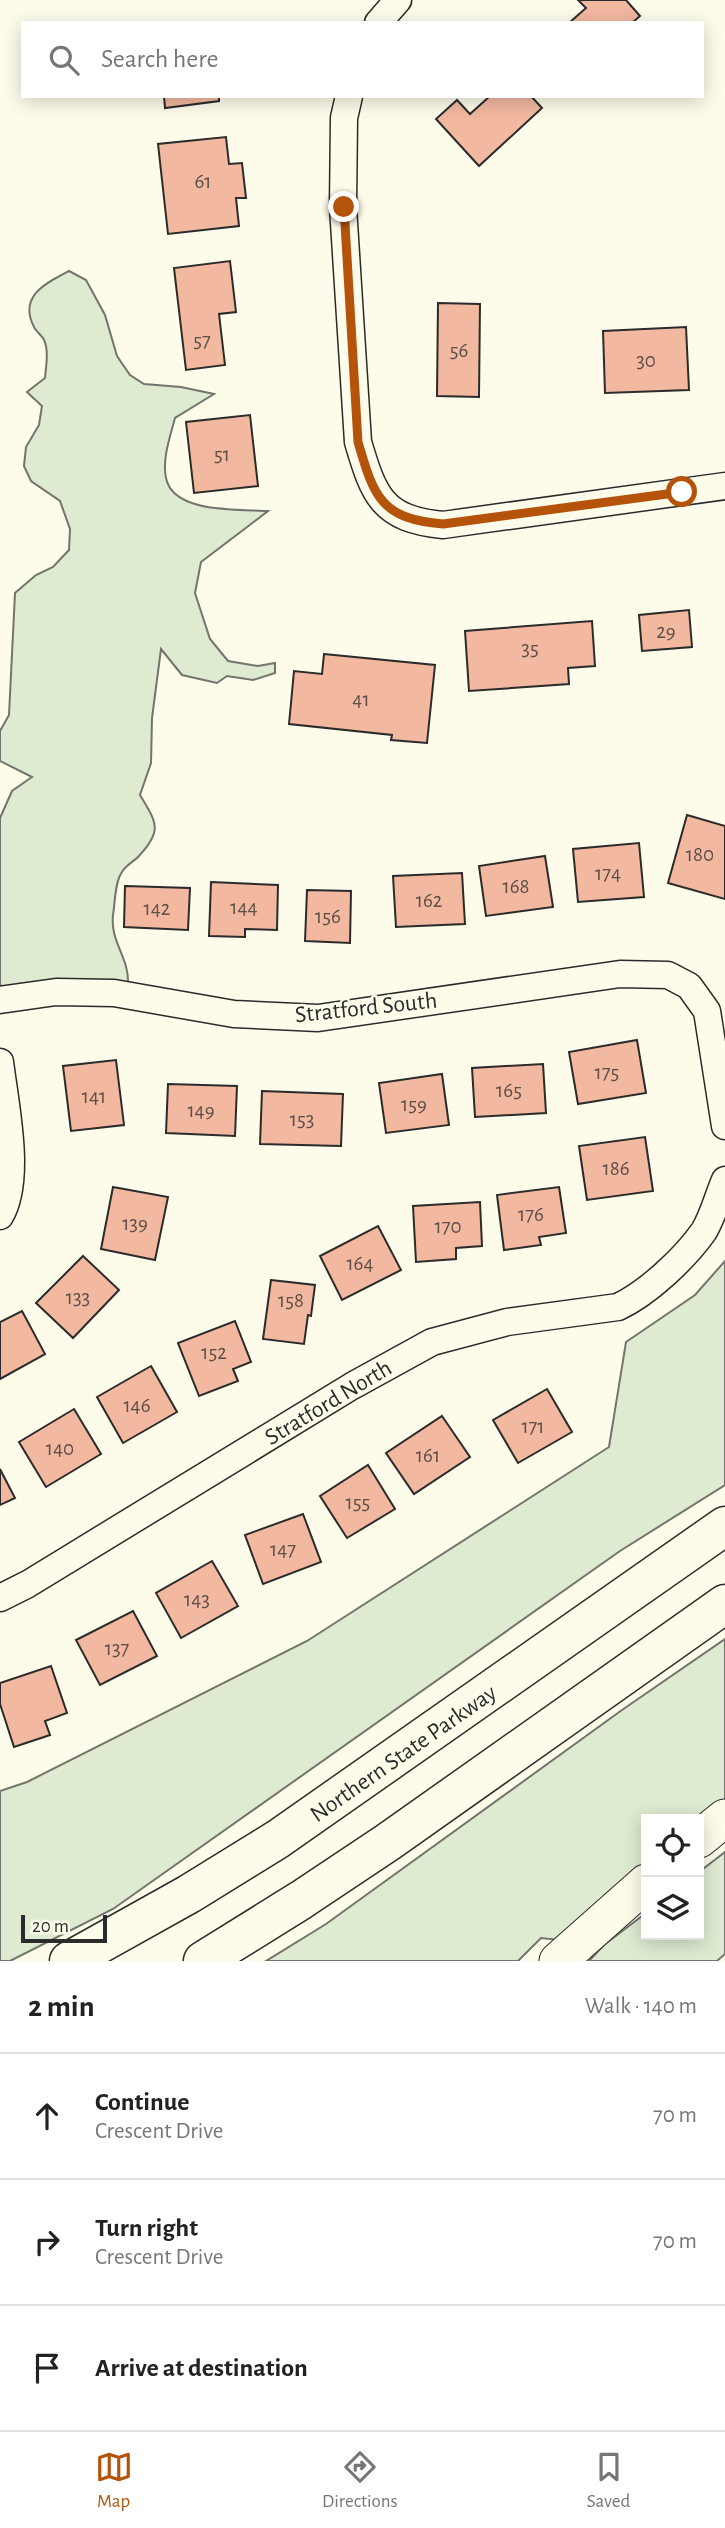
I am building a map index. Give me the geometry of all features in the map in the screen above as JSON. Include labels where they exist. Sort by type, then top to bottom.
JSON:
[{"type":"highway","name":"Northern State Parkway","points":[[69,1961],[189,1894],[278,1839],[725,1526]]},
{"type":"highway","points":[[203,1961],[388,1842],[725,1604]]},
{"type":"main road","points":[[704,1835],[725,1818]]},
{"type":"main road","points":[[558,1961],[641,1887]]},
{"type":"street","points":[[380,21],[398,0]]},
{"type":"street","points":[[349,98],[344,118],[344,207],[358,442],[369,478],[378,496],[396,514],[417,522],[443,524],[725,486]]},
{"type":"street","name":"Stratford South","points":[[0,1000],[56,992],[114,993],[234,1014],[318,1018],[620,974],[668,975],[689,986],[707,1012],[725,1126]]},
{"type":"street","points":[[0,1062],[10,1182],[6,1206],[0,1216]]},
{"type":"street","name":"Stratford North","points":[[0,1598],[28,1584],[352,1386],[432,1342],[507,1322],[618,1307],[634,1300],[661,1279],[704,1230],[725,1180]]},
{"type":"green space","points":[[69,271],[86,280],[105,315],[117,356],[130,375],[144,384],[181,387],[214,394],[175,418],[166,456],[166,478],[171,490],[194,504],[268,511],[201,562],[195,593],[210,639],[228,661],[258,666],[275,663],[275,673],[253,680],[227,676],[217,683],[182,675],[161,649],[152,718],[151,763],[140,795],[153,820],[154,833],[146,848],[120,876],[113,915],[114,933],[126,965],[128,983],[22,997],[0,985],[0,818],[12,791],[32,777],[0,761],[0,731],[9,715],[15,593],[36,575],[53,567],[69,550],[70,529],[60,501],[31,481],[24,466],[26,447],[39,425],[42,406],[27,392],[45,378],[47,359],[46,344],[34,327],[29,307],[37,292]]},
{"type":"green space","points":[[725,1261],[725,1485],[620,1551],[113,1909],[10,1961],[0,1961],[0,1791],[27,1782],[307,1641],[609,1447],[626,1342],[695,1295]]},
{"type":"green space","points":[[725,1639],[725,1808],[704,1817],[704,1814],[641,1814],[641,1875],[559,1940],[541,1938],[518,1961],[266,1961],[326,1924]]},
{"type":"green space","points":[[725,1852],[725,1954],[717,1961],[589,1961],[604,1945],[641,1917],[641,1940],[704,1940],[704,1868]]},
{"type":"building","points":[[578,0],[626,0],[640,16],[634,21],[571,21],[586,8]]},
{"type":"building","points":[[164,98],[219,98],[219,101],[165,108]]},
{"type":"building","points":[[488,98],[533,98],[542,108],[479,166],[436,119],[457,100],[470,114]]},
{"type":"building","points":[[226,137],[229,164],[242,163],[246,198],[236,198],[239,226],[168,234],[158,144]]},
{"type":"building","points":[[230,261],[236,312],[219,314],[225,365],[186,370],[174,268]]},
{"type":"building","points":[[438,303],[480,304],[479,397],[437,396]]},
{"type":"building","points":[[686,327],[689,390],[605,393],[603,331]]},
{"type":"building","points":[[250,415],[258,486],[194,493],[186,422]]},
{"type":"building","points":[[689,610],[692,647],[642,651],[639,615]]},
{"type":"building","points":[[592,621],[595,666],[568,668],[569,684],[469,691],[465,631]]},
{"type":"building","points":[[324,654],[435,665],[427,743],[391,740],[392,735],[289,724],[294,671],[322,674]]},
{"type":"building","points":[[687,815],[725,826],[725,899],[668,883]]},
{"type":"building","points":[[639,843],[644,897],[578,902],[573,849]]},
{"type":"building","points":[[545,856],[553,907],[486,916],[479,866]]},
{"type":"building","points":[[462,873],[465,924],[396,927],[393,876]]},
{"type":"building","points":[[211,882],[278,885],[277,930],[245,929],[245,937],[209,936]]},
{"type":"building","points":[[125,886],[190,888],[188,930],[124,927]]},
{"type":"building","points":[[307,890],[351,891],[350,943],[305,941]]},
{"type":"building","points":[[637,1040],[646,1093],[578,1104],[569,1052]]},
{"type":"building","points":[[116,1060],[124,1125],[71,1131],[63,1066]]},
{"type":"building","points":[[543,1064],[546,1113],[475,1117],[472,1068]]},
{"type":"building","points":[[442,1074],[449,1125],[386,1133],[379,1083]]},
{"type":"building","points":[[168,1084],[237,1086],[235,1136],[166,1133]]},
{"type":"building","points":[[262,1091],[343,1094],[341,1146],[260,1144]]},
{"type":"building","points":[[645,1137],[653,1191],[587,1200],[579,1146]]},
{"type":"building","points":[[113,1187],[168,1197],[155,1260],[101,1249]]},
{"type":"building","points":[[559,1187],[566,1233],[539,1237],[541,1245],[504,1250],[497,1195]]},
{"type":"building","points":[[480,1202],[482,1246],[456,1248],[456,1259],[416,1262],[413,1206]]},
{"type":"building","points":[[378,1226],[401,1270],[342,1300],[320,1256]]},
{"type":"building","points":[[83,1256],[119,1290],[73,1338],[36,1303]]},
{"type":"building","points":[[271,1280],[315,1285],[304,1344],[263,1339]]},
{"type":"building","points":[[22,1311],[45,1354],[0,1379],[0,1322]]},
{"type":"building","points":[[235,1321],[251,1362],[233,1369],[238,1381],[199,1396],[178,1343]]},
{"type":"building","points":[[151,1366],[177,1412],[123,1443],[97,1397]]},
{"type":"building","points":[[547,1389],[572,1432],[518,1463],[493,1420]]},
{"type":"building","points":[[74,1409],[101,1454],[46,1487],[19,1442]]},
{"type":"building","points":[[442,1416],[470,1457],[414,1494],[386,1453]]},
{"type":"building","points":[[368,1465],[395,1509],[347,1538],[320,1496]]},
{"type":"building","points":[[0,1469],[15,1498],[0,1505]]},
{"type":"building","points":[[303,1514],[321,1562],[263,1584],[245,1535]]},
{"type":"building","points":[[212,1561],[238,1606],[181,1638],[156,1593]]},
{"type":"building","points":[[133,1611],[157,1656],[100,1685],[76,1640]]},
{"type":"building","points":[[51,1666],[67,1713],[45,1721],[50,1735],[14,1747],[0,1704],[0,1683]]},
{"type":"route","points":[[344,207],[358,442],[369,478],[378,496],[396,514],[417,522],[443,524],[682,492]]}]
